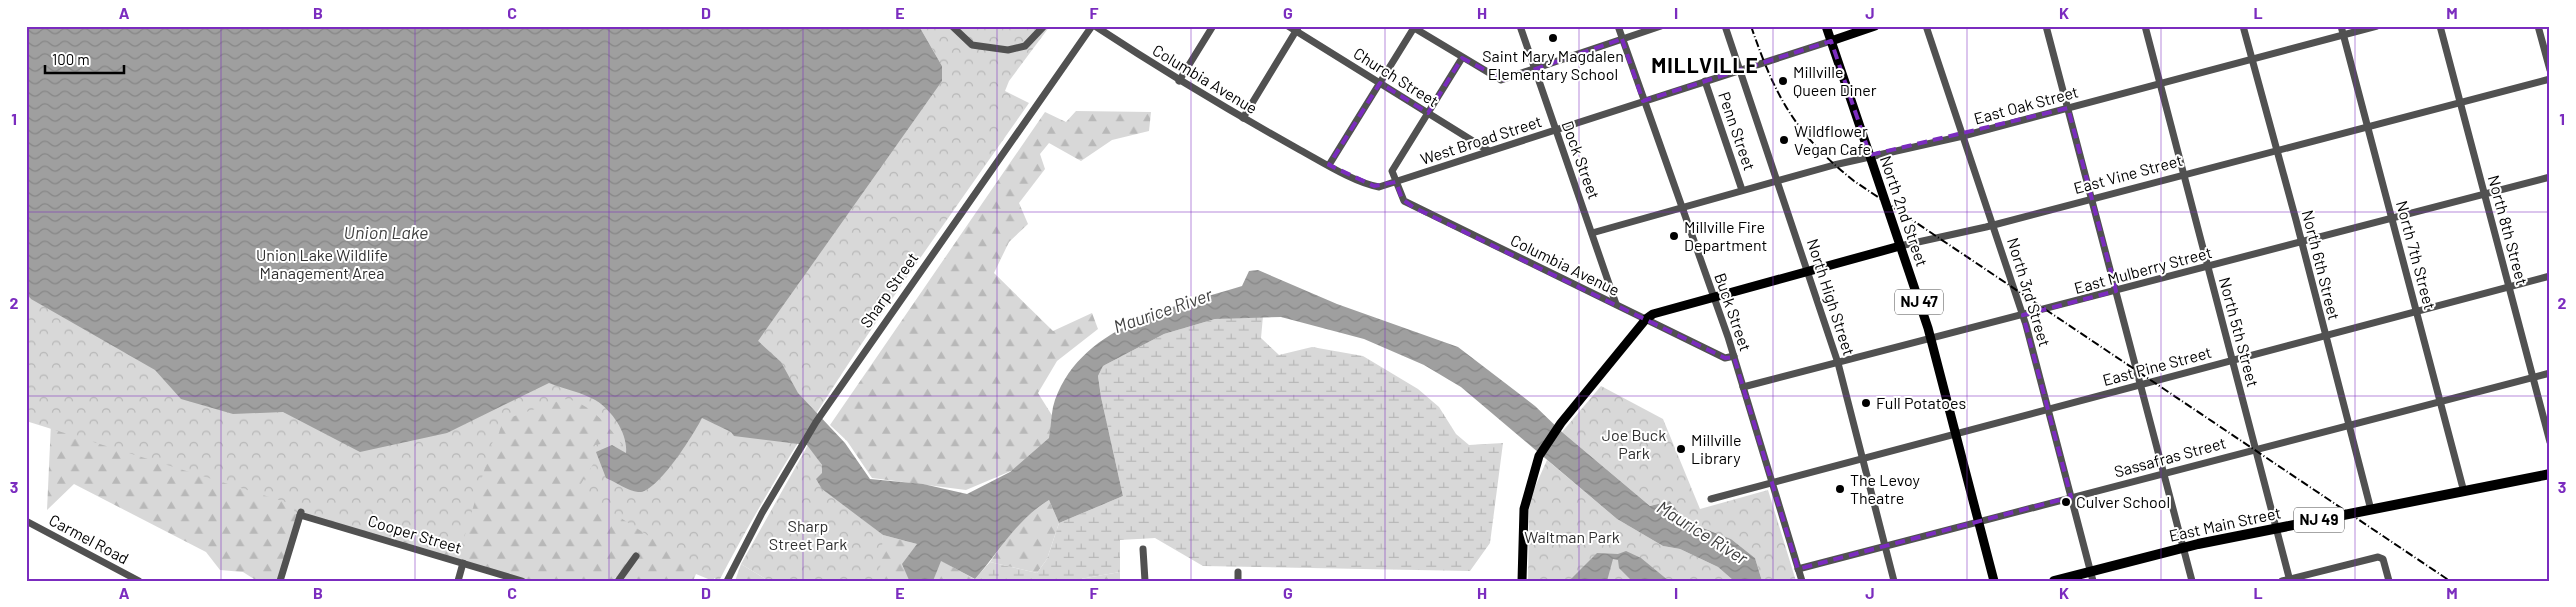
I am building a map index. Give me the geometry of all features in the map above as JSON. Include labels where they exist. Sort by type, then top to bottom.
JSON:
[{"type":"highway","name":"East Main Street","points":[[2054,581],[2091,576],[2184,547],[2550,474]]},
{"type":"main road","name":"North 2nd Street","points":[[1826,26],[1931,338],[1994,581]]},
{"type":"main road","points":[[1831,41],[1875,26]]},
{"type":"main road","name":"East Vine Street","points":[[1646,319],[1654,314],[1713,297],[1900,246]]},
{"type":"main road","points":[[1522,581],[1524,509],[1539,456],[1561,423],[1646,319]]},
{"type":"street","points":[[952,26],[972,45],[1008,50],[1025,46],[1044,26]]},
{"type":"street","name":"Columbia Avenue","points":[[1094,26],[1179,81],[1329,166],[1369,184],[1385,186]]},
{"type":"street","name":"Sharp Street","points":[[727,581],[762,513],[816,422],[1094,26]]},
{"type":"street","points":[[1179,81],[1213,26]]},
{"type":"street","name":"Church Street","points":[[1288,26],[1297,29],[1489,151]]},
{"type":"street","name":"Dock Street","points":[[1520,26],[1616,304]]},
{"type":"street","name":"Buck Street","points":[[1618,26],[1734,356],[1802,581]]},
{"type":"street","points":[[1329,166],[1413,27],[1490,75],[1504,80],[1661,26]]},
{"type":"street","name":"North High Street","points":[[1725,26],[1838,363],[1894,581]]},
{"type":"street","name":"North 3rd Street","points":[[1926,26],[2023,315],[2091,576]]},
{"type":"street","points":[[2046,26],[2192,581]]},
{"type":"street","name":"North 5th Street","points":[[2145,26],[2290,580]]},
{"type":"street","name":"North 6th Street","points":[[2243,26],[2302,243],[2371,510]]},
{"type":"street","name":"North 7th Street","points":[[2342,26],[2464,492]]},
{"type":"street","name":"East Oak Street","points":[[1592,233],[1870,155],[1963,136],[2377,26]]},
{"type":"street","name":"North 8th Street","points":[[2440,26],[2550,442]]},
{"type":"street","points":[[2538,26],[2550,70]]},
{"type":"street","points":[[1243,118],[1297,29]]},
{"type":"street","name":"West Broad Street","points":[[1385,186],[1831,41]]},
{"type":"street","points":[[1395,183],[1391,174],[1393,169],[1462,58]]},
{"type":"street","name":"East Vine Street","points":[[1900,246],[1993,226],[2550,79]]},
{"type":"street","name":"Penn Street","points":[[1705,81],[1742,190]]},
{"type":"street","name":"East Mulberry Street","points":[[1743,387],[2550,177]]},
{"type":"street","name":"Columbia Avenue","points":[[1395,183],[1403,200],[1413,207],[1725,358],[1734,356]]},
{"type":"street","name":"East Pine Street","points":[[1711,499],[1771,481],[2550,276]]},
{"type":"street","name":"Sassafras Street","points":[[1798,569],[2550,372]]},
{"type":"street","name":"Cooper Street","points":[[280,581],[300,513],[522,581]]},
{"type":"street","name":"Carmel Road","points":[[26,521],[139,581]]},
{"type":"street","points":[[1143,549],[1145,581]]},
{"type":"street","points":[[618,581],[636,556]]},
{"type":"street","points":[[2282,581],[2363,560],[2382,558],[2389,581]]},
{"type":"street","points":[[458,581],[463,563]]},
{"type":"street","points":[[1238,572],[1238,581]]},
{"type":"highlighted area","points":[[1622,39],[1643,101],[1831,41],[1870,155],[2068,108],[2116,291],[2023,315],[2071,497],[1798,569],[1734,357],[1725,358],[1413,207],[1402,199],[1396,182],[1374,186],[1329,165],[1380,83],[1428,113],[1462,58],[1504,80]]},
{"type":"green space","name":"Union Lake","points":[[26,26],[942,66],[919,26],[1050,26],[1009,81],[1005,91],[1029,103],[906,278],[827,397],[753,518],[719,581],[577,490],[597,458],[594,449],[595,445],[606,443],[621,453],[626,453],[616,436],[600,418],[573,400],[564,399],[503,420],[497,439],[494,437],[459,555],[294,512],[295,505],[26,421]]},
{"type":"green space","points":[[1076,111],[1151,112],[1149,131],[1112,140],[1081,161],[1049,143],[1040,154],[1045,169],[1019,203],[1028,224],[1009,242],[994,273],[1053,331],[1092,313],[1098,329],[1057,361],[1038,393],[1058,425],[1039,459],[966,490],[872,478],[847,441],[830,425],[1045,112],[1066,122]]},
{"type":"green space","points":[[26,292],[549,383],[597,401],[723,561],[713,581],[696,574],[693,581],[625,581],[616,577],[613,581],[521,581],[304,515],[281,581],[257,581],[243,572],[220,570],[206,552],[74,484],[47,510],[51,423],[28,417],[26,451]]},
{"type":"green space","points":[[1263,316],[1261,338],[1279,355],[1312,347],[1363,356],[1418,389],[1439,407],[1456,434],[1469,445],[1503,443],[1490,543],[1470,571],[1203,566],[1155,538],[1120,540],[1120,572],[1069,581],[975,579],[990,562],[1037,573],[1047,559],[1059,523],[1123,496],[1101,397],[1098,376],[1103,366],[1164,334],[1215,319]]},
{"type":"green space","name":"Joe Buck Park","points":[[1601,386],[1663,419],[1700,509],[1768,490],[1796,581],[1762,581],[1755,558],[1731,539],[1695,525],[1682,517],[1670,501],[1650,506],[1562,432]]},
{"type":"green space","name":"Sharp Street Park","points":[[808,445],[822,465],[822,473],[846,506],[883,535],[879,581],[769,581],[741,564]]},
{"type":"green space","name":"Waltman Park","points":[[1547,460],[1617,519],[1663,546],[1680,549],[1718,567],[1734,581],[1528,581],[1529,510],[1531,496]]},
{"type":"green space","points":[[1049,500],[1059,523],[1047,559],[1037,573],[990,562],[1016,528],[1031,513]]},
{"type":"green space","points":[[883,535],[917,544],[909,580],[914,581],[874,581]]},
{"type":"green space","points":[[940,560],[978,581],[933,581]]},
{"type":"green space","points":[[741,564],[769,581],[735,581]]},
{"type":"green space","points":[[1120,572],[1120,581],[1069,581]]},
{"type":"water","name":"Union Lake","points":[[26,26],[919,26],[942,66],[942,81],[758,341],[781,362],[798,393],[845,443],[870,479],[923,484],[967,494],[1010,472],[1049,438],[1053,407],[1065,379],[1083,357],[1105,339],[1130,324],[1158,312],[1242,286],[1249,271],[1258,270],[1337,304],[1458,347],[1535,406],[1562,432],[1650,506],[1670,501],[1682,517],[1695,525],[1731,539],[1755,558],[1762,581],[1734,581],[1718,567],[1680,549],[1663,546],[1617,519],[1461,387],[1424,365],[1364,339],[1281,317],[1215,319],[1164,334],[1103,366],[1098,376],[1101,397],[1123,496],[1059,523],[1049,500],[1037,508],[1018,526],[975,579],[941,561],[933,581],[909,580],[902,564],[917,544],[883,535],[822,489],[816,479],[822,473],[822,465],[807,445],[734,436],[731,432],[702,418],[674,462],[654,484],[646,490],[638,492],[626,488],[606,478],[596,452],[612,445],[626,453],[625,438],[614,417],[592,398],[549,383],[447,433],[360,452],[283,412],[233,414],[181,399],[155,370],[31,299],[26,292]]},
{"type":"water","points":[[1626,551],[1641,558],[1669,581],[1632,581],[1619,568],[1618,560],[1613,559],[1607,581],[1569,581],[1597,553],[1618,554]]},
{"type":"railway","points":[[1751,26],[1769,73],[1789,112],[1816,147],[1854,181],[2450,581]]},
{"type":"place","name":"Saint Mary Magdalen Elementary School","points":[[1553,38]]},
{"type":"place","name":"Millville Queen Diner","points":[[1783,81]]},
{"type":"place","name":"Wildflower Vegan Cafe","points":[[1784,140]]},
{"type":"place","name":"Millville Fire Department","points":[[1674,236]]},
{"type":"place","name":"Full Potatoes","points":[[1866,403]]},
{"type":"place","name":"Millville Library","points":[[1681,449]]},
{"type":"place","name":"The Levoy Theatre","points":[[1840,489]]},
{"type":"place","name":"Culver School","points":[[2066,502]]},
{"type":"district","name":"MILLVILLE","points":[[1705,66]]},
{"type":"park label","name":"Union Lake Wildlife Management Area","points":[[322,264]]},
{"type":"water label","name":"Maurice River","points":[[1163,311]]},
{"type":"water label","name":"Maurice River","points":[[1702,533]]}]
